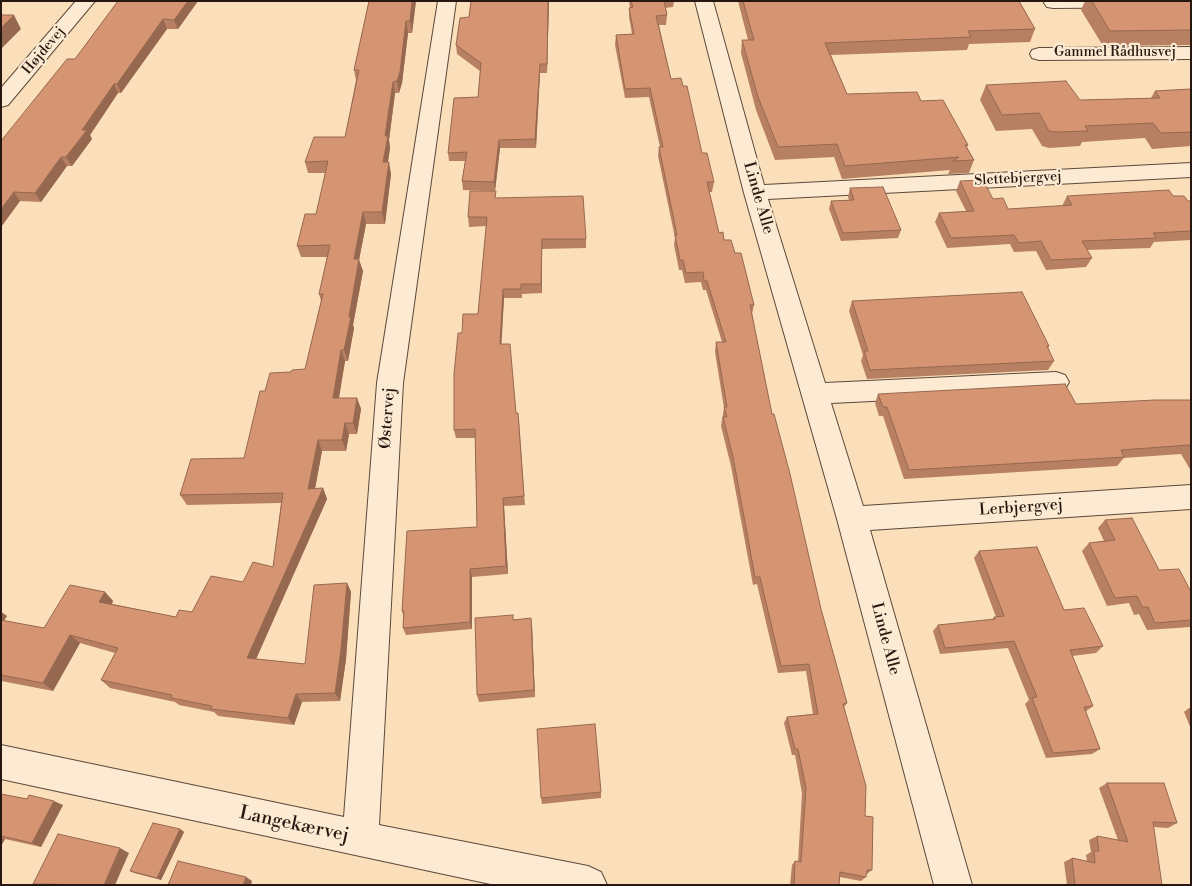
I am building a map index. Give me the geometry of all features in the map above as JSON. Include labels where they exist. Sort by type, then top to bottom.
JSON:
[{"type":"street","name":"Højdevej","points":[[1,101],[86,1]]},
{"type":"street","name":"Østervej","points":[[360,839],[390,383],[447,1]]},
{"type":"street","name":"Linde Alle","points":[[704,1],[755,193],[852,520],[953,885]]},
{"type":"street","points":[[1053,3],[1191,2]]},
{"type":"street","name":"Gammel Rådhusvej","points":[[1039,54],[1191,53]]},
{"type":"street","name":"Slettebjergvej","points":[[755,193],[1191,170]]},
{"type":"street","points":[[815,394],[1056,382]]},
{"type":"street","name":"Lerbjergvej","points":[[852,520],[1191,497]]},
{"type":"street","name":"Langekærvej","points":[[1,762],[360,839],[588,885]]},
{"type":"building","points":[[118,1],[188,1],[174,20],[163,19],[82,130],[87,130],[66,157],[61,157],[35,193],[14,192],[1,209],[1,141],[67,59],[75,59]]},
{"type":"building","points":[[369,1],[412,1],[410,21],[406,21],[400,72],[397,81],[393,82],[385,136],[388,136],[383,162],[389,162],[382,212],[363,212],[354,259],[359,259],[349,317],[351,317],[344,350],[341,350],[333,398],[357,398],[353,423],[345,423],[342,440],[318,440],[308,489],[323,488],[247,658],[305,664],[314,585],[347,583],[335,693],[296,694],[288,718],[211,709],[212,706],[171,698],[172,695],[101,680],[118,648],[70,635],[43,683],[1,675],[1,620],[44,628],[70,585],[105,592],[99,602],[176,617],[179,610],[192,612],[211,576],[243,582],[253,562],[273,567],[283,493],[180,495],[191,459],[244,458],[260,391],[265,391],[270,373],[305,369],[323,294],[319,294],[330,245],[297,246],[305,214],[316,214],[328,161],[305,162],[314,137],[345,137],[359,70],[354,70]]},
{"type":"building","points":[[471,1],[548,1],[547,64],[540,64],[535,139],[499,140],[494,182],[462,181],[467,152],[448,153],[454,98],[478,97],[481,63],[456,45],[460,18],[469,17]]},
{"type":"building","points":[[631,1],[664,1],[667,15],[656,16],[671,79],[681,78],[683,86],[687,86],[702,153],[707,153],[714,182],[707,182],[719,233],[723,232],[724,240],[731,240],[735,253],[741,253],[754,305],[750,305],[772,414],[774,414],[790,474],[821,609],[847,703],[843,704],[866,786],[865,816],[873,817],[872,870],[867,870],[866,877],[840,872],[839,885],[794,885],[795,861],[801,862],[806,788],[798,749],[795,749],[787,717],[818,714],[809,664],[781,666],[760,577],[755,577],[733,457],[723,417],[727,417],[724,407],[727,407],[716,342],[726,342],[707,281],[704,281],[703,272],[686,273],[683,260],[680,260],[675,235],[677,235],[659,147],[663,147],[650,88],[625,89],[616,35],[634,34],[629,8],[633,7]]},
{"type":"building","points":[[743,1],[1019,1],[1035,29],[968,31],[971,37],[825,43],[847,94],[917,92],[921,101],[943,100],[968,145],[965,145],[974,160],[953,161],[959,157],[845,166],[837,144],[778,147],[758,97],[742,40],[754,40]]},
{"type":"building","points":[[1092,1],[1191,1],[1191,30],[1110,31]]},
{"type":"building","points":[[1,15],[14,15],[1,28]]},
{"type":"building","points":[[1066,81],[1080,100],[1160,98],[1155,91],[1191,89],[1191,132],[1161,133],[1153,123],[1085,126],[1088,131],[1049,131],[1039,113],[1002,115],[986,85]]},
{"type":"building","points":[[983,180],[993,199],[1003,198],[1008,209],[1072,205],[1067,196],[1169,190],[1173,196],[1184,196],[1188,201],[1191,201],[1191,231],[1153,233],[1156,238],[1082,241],[1092,258],[1051,260],[1041,241],[1019,243],[1014,235],[951,238],[939,213],[974,211],[960,181]]},
{"type":"building","points":[[883,187],[901,230],[843,233],[831,201],[854,200],[850,188]]},
{"type":"building","points":[[470,191],[496,191],[495,198],[583,196],[586,239],[542,239],[541,284],[521,284],[521,289],[503,289],[500,344],[510,344],[516,413],[518,413],[524,496],[503,498],[506,566],[470,569],[470,622],[403,628],[404,611],[402,611],[407,531],[477,527],[475,429],[454,430],[454,374],[458,333],[462,333],[463,314],[478,314],[487,217],[468,217]]},
{"type":"building","points":[[1022,292],[1049,346],[1047,346],[1054,361],[870,370],[864,351],[868,351],[852,301]]},
{"type":"building","points":[[1065,384],[1076,404],[1191,400],[1191,448],[1189,445],[1121,450],[1124,457],[909,470],[887,407],[883,407],[878,394]]},
{"type":"building","points":[[1132,518],[1159,570],[1179,569],[1191,592],[1191,620],[1155,623],[1148,607],[1142,607],[1137,596],[1115,598],[1089,543],[1115,540],[1105,520]]},
{"type":"building","points":[[1037,547],[1064,610],[1084,608],[1103,646],[1070,650],[1093,706],[1084,707],[1100,749],[1053,753],[1032,698],[1037,697],[1014,641],[945,648],[938,625],[995,619],[994,617],[1004,616],[979,551]]},
{"type":"building","points":[[513,615],[513,620],[531,618],[534,690],[477,695],[475,618]]},
{"type":"building","points":[[595,724],[601,792],[541,798],[537,729]]},
{"type":"building","points":[[1107,783],[1164,783],[1177,823],[1153,822],[1162,885],[1075,885],[1072,858],[1095,863],[1094,851],[1099,851],[1097,836],[1128,842]]},
{"type":"building","points":[[1,794],[27,799],[29,795],[54,801],[32,843],[1,836]]},
{"type":"building","points":[[153,823],[180,829],[157,878],[130,871]]},
{"type":"building","points":[[58,834],[120,848],[104,885],[33,884]]},
{"type":"building","points":[[178,861],[246,877],[243,885],[168,885]]}]
